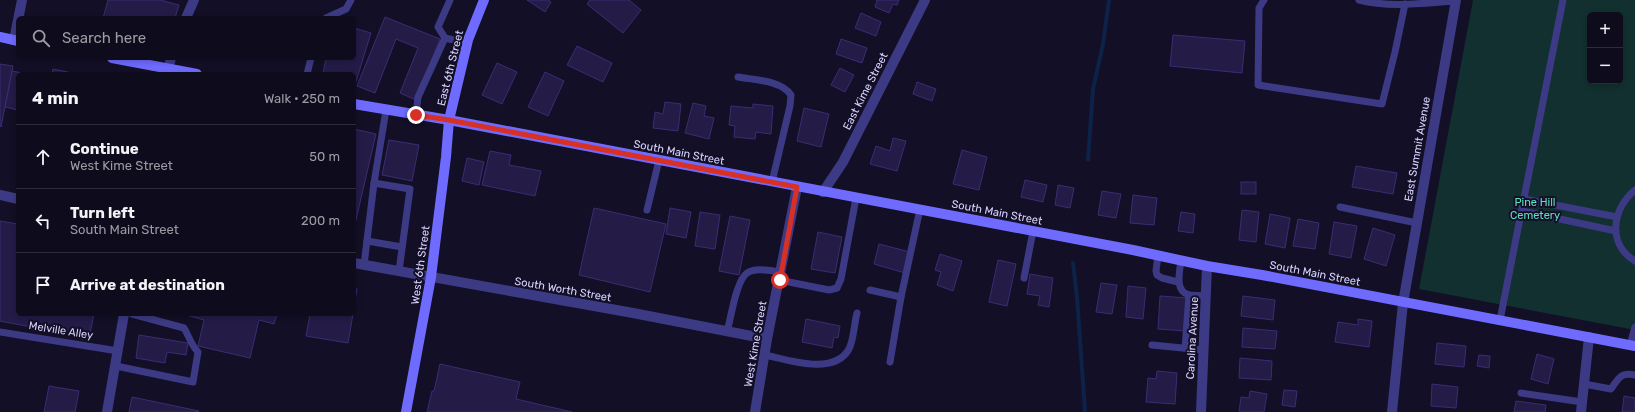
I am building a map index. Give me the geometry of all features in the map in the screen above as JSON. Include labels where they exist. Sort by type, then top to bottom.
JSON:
[{"type":"street","points":[[20,16],[22,0]]},
{"type":"street","points":[[187,16],[194,0]]},
{"type":"street","name":"East 6th Street","points":[[449,120],[467,43],[484,0]]},
{"type":"street","name":"East Kime Street","points":[[823,192],[843,162],[925,0]]},
{"type":"street","name":"East Summit Avenue","points":[[1392,412],[1403,302],[1456,1]]},
{"type":"street","points":[[0,37],[16,40]]},
{"type":"street","points":[[121,60],[168,71],[171,60]]},
{"type":"street","name":"South Main Street","points":[[356,104],[449,120],[823,192],[920,209],[1207,266],[1262,275],[1632,345]]},
{"type":"street","name":"West 6th Street","points":[[404,410],[431,277],[446,157],[449,120]]},
{"type":"street","name":"West Kime Street","points":[[755,412],[764,355],[797,187]]},
{"type":"street","points":[[0,196],[16,199]]},
{"type":"street","name":"South Worth Street","points":[[359,264],[767,339]]},
{"type":"street","name":"Carolina Avenue","points":[[1201,412],[1207,266]]},
{"type":"street","points":[[107,412],[124,316]]},
{"type":"street","points":[[1582,407],[1589,337]]},
{"type":"lane","points":[[330,16],[346,9],[351,0]]},
{"type":"lane","points":[[450,0],[438,27],[445,38],[467,43]]},
{"type":"lane","points":[[1264,0],[1259,8],[1258,85],[1382,104],[1405,4]]},
{"type":"lane","points":[[1359,0],[1367,2],[1405,4],[1456,1]]},
{"type":"lane","points":[[1500,320],[1563,0]]},
{"type":"lane","points":[[416,115],[418,97],[445,38]]},
{"type":"lane","points":[[308,72],[311,60]]},
{"type":"lane","points":[[738,78],[777,84],[787,88],[791,95],[772,182]]},
{"type":"lane","points":[[359,264],[367,241],[374,183],[386,110]]},
{"type":"lane","points":[[647,210],[659,160]]},
{"type":"lane","points":[[374,183],[410,189],[399,271]]},
{"type":"lane","points":[[1635,190],[1624,202],[1617,217],[1616,231],[1624,251],[1635,261]]},
{"type":"lane","points":[[727,332],[741,281],[747,273],[757,270],[829,290],[837,288],[842,279],[856,198]]},
{"type":"lane","points":[[1524,199],[1617,217]]},
{"type":"lane","points":[[1340,207],[1417,223]]},
{"type":"lane","points":[[890,362],[901,297],[920,209]]},
{"type":"lane","points":[[1522,211],[1616,231]]},
{"type":"lane","points":[[1024,278],[1033,231]]},
{"type":"lane","points":[[367,241],[402,247]]},
{"type":"lane","points":[[1158,256],[1156,271],[1157,275],[1162,278],[1178,282]]},
{"type":"lane","points":[[1181,260],[1178,282],[1184,292],[1189,295],[1206,296]]},
{"type":"lane","points":[[870,290],[901,297]]},
{"type":"lane","points":[[1185,348],[1189,295]]},
{"type":"lane","points":[[764,355],[813,365],[835,362],[848,350],[857,313]]},
{"type":"lane","points":[[116,366],[193,382],[198,352],[192,346],[189,335],[184,328],[139,316]]},
{"type":"lane","points":[[1632,345],[1635,327]]},
{"type":"lane","name":"Melville Alley","points":[[0,332],[118,351]]},
{"type":"lane","points":[[1152,346],[1204,350]]},
{"type":"lane","points":[[1584,384],[1611,388],[1619,376],[1627,373],[1635,375]]},
{"type":"lane","points":[[1521,393],[1582,407]]},
{"type":"green space","name":"Pine Hill Cemetery","points":[[1473,0],[1635,0],[1635,330],[1419,289]]},
{"type":"building","points":[[108,0],[160,0],[179,5],[176,16],[104,16]]},
{"type":"building","points":[[527,0],[548,0],[551,2],[545,12]]},
{"type":"building","points":[[590,0],[629,0],[641,10],[623,33],[587,4]]},
{"type":"building","points":[[876,0],[899,0],[897,5],[893,4],[889,13],[875,7]]},
{"type":"building","points":[[861,13],[881,22],[876,36],[855,28]]},
{"type":"building","points":[[385,17],[440,39],[416,100],[400,93],[418,48],[396,39],[375,93],[357,86]]},
{"type":"building","points":[[356,29],[371,33],[356,82],[356,72],[323,72],[326,60],[356,60]]},
{"type":"building","points":[[1173,35],[1245,41],[1242,73],[1170,66]]},
{"type":"building","points":[[841,39],[867,48],[862,63],[836,54]]},
{"type":"building","points":[[577,46],[612,63],[603,82],[567,65]]},
{"type":"building","points":[[497,63],[517,72],[502,104],[482,95]]},
{"type":"building","points":[[0,64],[13,66],[1,127],[0,126]]},
{"type":"building","points":[[840,68],[854,75],[845,92],[831,85]]},
{"type":"building","points":[[53,69],[67,72],[52,72]]},
{"type":"building","points":[[12,71],[17,72],[16,72],[16,110],[5,107]]},
{"type":"building","points":[[545,72],[564,81],[548,116],[528,107]]},
{"type":"building","points":[[917,82],[936,89],[932,101],[913,94]]},
{"type":"building","points":[[665,102],[681,104],[678,131],[653,128],[655,112],[663,114]]},
{"type":"building","points":[[693,103],[706,106],[704,116],[714,118],[709,139],[685,133]]},
{"type":"building","points":[[753,104],[773,106],[771,134],[756,132],[755,139],[734,137],[735,126],[729,125],[731,106],[753,108]]},
{"type":"building","points":[[804,108],[829,114],[821,147],[797,141]]},
{"type":"building","points":[[356,129],[376,134],[356,220]]},
{"type":"building","points":[[893,138],[906,141],[897,171],[870,164],[876,146],[890,151]]},
{"type":"building","points":[[389,140],[419,145],[412,181],[382,175]]},
{"type":"building","points":[[962,150],[987,157],[979,190],[953,184]]},
{"type":"building","points":[[490,151],[511,155],[509,165],[541,171],[535,196],[482,185]]},
{"type":"building","points":[[467,158],[484,162],[479,185],[462,181]]},
{"type":"building","points":[[1356,166],[1397,173],[1393,194],[1352,187]]},
{"type":"building","points":[[1025,180],[1047,185],[1043,202],[1021,197]]},
{"type":"building","points":[[1241,182],[1256,182],[1256,194],[1241,194]]},
{"type":"building","points":[[1058,185],[1074,188],[1070,208],[1055,205]]},
{"type":"building","points":[[1102,191],[1121,194],[1116,218],[1098,215]]},
{"type":"building","points":[[1133,195],[1157,198],[1154,225],[1130,223]]},
{"type":"building","points":[[594,208],[666,224],[650,292],[579,275]]},
{"type":"building","points":[[670,208],[691,212],[686,238],[666,234]]},
{"type":"building","points":[[1242,210],[1259,212],[1256,242],[1239,240]]},
{"type":"building","points":[[700,212],[720,215],[715,249],[695,246]]},
{"type":"building","points":[[1181,212],[1195,214],[1193,233],[1178,231]]},
{"type":"building","points":[[1270,214],[1290,218],[1285,248],[1265,244]]},
{"type":"building","points":[[730,216],[750,220],[739,275],[719,271]]},
{"type":"building","points":[[1298,219],[1319,223],[1315,249],[1293,246]]},
{"type":"building","points":[[0,221],[16,224],[16,316],[94,316],[89,338],[0,321]]},
{"type":"building","points":[[1334,222],[1357,226],[1351,258],[1329,254]]},
{"type":"building","points":[[1373,228],[1395,235],[1386,266],[1364,259]]},
{"type":"building","points":[[818,232],[842,237],[835,273],[811,269]]},
{"type":"building","points":[[879,244],[910,252],[905,273],[874,264]]},
{"type":"building","points":[[940,254],[962,261],[953,291],[937,285],[941,272],[935,270]]},
{"type":"building","points":[[998,260],[1016,264],[1007,306],[989,302]]},
{"type":"building","points":[[1030,274],[1053,278],[1049,307],[1038,305],[1040,296],[1027,294]]},
{"type":"building","points":[[1101,283],[1117,285],[1112,314],[1096,312]]},
{"type":"building","points":[[1128,286],[1146,288],[1143,319],[1126,317]]},
{"type":"building","points":[[1160,296],[1188,298],[1186,331],[1158,329]]},
{"type":"building","points":[[1243,296],[1275,300],[1273,320],[1241,316]]},
{"type":"building","points":[[190,316],[276,316],[274,324],[259,320],[250,358],[198,346],[204,320]]},
{"type":"building","points":[[310,316],[353,316],[348,343],[306,336]]},
{"type":"building","points":[[806,319],[840,326],[838,338],[834,337],[832,348],[802,342]]},
{"type":"building","points":[[1358,319],[1372,321],[1369,347],[1335,342],[1338,322],[1358,325]]},
{"type":"building","points":[[1243,328],[1277,331],[1275,349],[1242,347]]},
{"type":"building","points":[[139,335],[188,343],[186,355],[167,352],[165,363],[136,358]]},
{"type":"building","points":[[1437,343],[1466,346],[1464,367],[1435,364]]},
{"type":"building","points":[[1537,354],[1554,359],[1548,384],[1531,379]]},
{"type":"building","points":[[1479,355],[1490,356],[1489,368],[1477,366]]},
{"type":"building","points":[[1240,358],[1272,361],[1271,380],[1239,378]]},
{"type":"building","points":[[440,364],[520,382],[516,399],[572,412],[427,412],[432,391],[434,391]]},
{"type":"building","points":[[1157,371],[1177,373],[1175,404],[1146,402],[1148,378],[1156,379]]},
{"type":"building","points":[[1432,384],[1458,387],[1456,408],[1431,406]]},
{"type":"building","points":[[49,386],[79,391],[75,412],[44,412]]},
{"type":"building","points":[[1284,390],[1297,391],[1295,407],[1282,405]]},
{"type":"building","points":[[1250,391],[1267,394],[1264,412],[1239,412],[1241,397],[1249,398]]},
{"type":"building","points":[[1624,396],[1635,398],[1635,412],[1622,412]]},
{"type":"building","points":[[132,397],[199,411],[129,412]]},
{"type":"building","points":[[1516,401],[1546,405],[1545,412],[1514,412]]},
{"type":"waterway","points":[[1088,160],[1093,89],[1103,44],[1109,0]]},
{"type":"waterway","points":[[1073,263],[1077,297],[1085,412]]},
{"type":"route","points":[[416,115],[449,120],[797,187],[780,280]]}]
